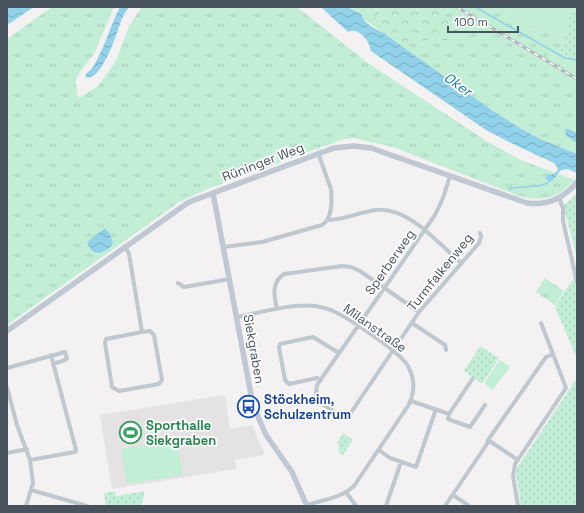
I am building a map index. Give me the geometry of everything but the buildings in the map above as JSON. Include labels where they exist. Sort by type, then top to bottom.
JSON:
[{"type":"street","name":"Rüninger Weg","points":[[7,331],[189,202],[318,153],[340,147],[365,147],[527,203],[542,204],[559,198]]},
{"type":"street","points":[[318,153],[331,189],[330,215],[328,220]]},
{"type":"street","name":"Sperberweg","points":[[317,397],[316,388],[321,380],[425,231],[439,207],[450,176]]},
{"type":"street","points":[[577,182],[566,194],[559,198],[563,208],[563,221],[577,282]]},
{"type":"street","name":"Siekgraben","points":[[213,193],[252,399],[258,418],[266,435],[292,472],[307,506]]},
{"type":"street","points":[[224,247],[262,242],[322,224],[328,220],[339,220],[371,211],[383,210],[404,216],[425,231],[461,263]]},
{"type":"street","name":"Turmfalkenweg","points":[[317,397],[320,403],[334,413],[342,415],[350,414],[419,312],[479,243],[481,237],[480,233]]},
{"type":"street","points":[[125,246],[129,254],[142,332]]},
{"type":"street","points":[[277,309],[274,286],[280,277],[289,273],[346,266],[360,271],[419,312]]},
{"type":"street","points":[[178,283],[184,287],[230,279]]},
{"type":"street","name":"Milanstraße","points":[[237,317],[301,305],[322,307],[335,312],[394,350],[404,360],[411,372],[414,386],[411,401],[354,486],[336,497],[307,506]]},
{"type":"street","name":"Turmfalkenweg","points":[[412,323],[445,345],[446,350]]},
{"type":"street","points":[[518,506],[513,476],[514,469],[518,460],[566,388],[541,323]]},
{"type":"street","points":[[150,331],[154,335],[162,380],[159,384],[119,391],[114,389],[112,387],[105,343],[106,339],[142,332],[150,331]]},
{"type":"street","points":[[321,380],[317,378],[289,384],[285,380],[279,347],[280,344],[313,337],[339,353]]},
{"type":"street","points":[[7,368],[65,352],[67,358],[65,360],[53,364]]},
{"type":"street","points":[[445,506],[487,444],[488,440],[546,358],[553,354]]},
{"type":"street","points":[[30,460],[75,452],[76,450],[51,356]]},
{"type":"street","points":[[473,378],[448,414],[448,419],[470,427],[485,405]]},
{"type":"street","points":[[7,387],[17,425],[30,460],[33,483],[26,506]]},
{"type":"street","points":[[411,401],[448,414]]},
{"type":"street","points":[[379,450],[390,458],[416,467],[436,410]]},
{"type":"street","points":[[488,440],[518,460]]},
{"type":"street","points":[[7,453],[27,449]]},
{"type":"street","points":[[386,506],[401,462]]},
{"type":"street","points":[[31,490],[87,506]]},
{"type":"street","points":[[346,492],[356,506]]},
{"type":"street","points":[[453,495],[469,506]]},
{"type":"shaded area","points":[[225,395],[230,429],[252,425],[265,455],[235,460],[236,469],[112,489],[100,415]]},
{"type":"green space","points":[[52,7],[114,7],[95,52],[76,80],[77,94],[79,98],[98,86],[116,61],[129,26],[142,7],[297,7],[368,63],[488,142],[521,160],[574,180],[555,195],[542,199],[528,198],[519,196],[393,147],[353,138],[344,139],[210,188],[179,202],[7,325],[7,39]]},
{"type":"green space","points":[[347,7],[491,7],[515,21],[565,36],[560,53],[577,63],[577,154],[540,139],[493,111],[362,18],[361,14]]},
{"type":"green space","points":[[376,7],[431,7],[462,25],[469,31],[449,40],[397,42],[371,23],[375,16]]},
{"type":"green space","points":[[491,7],[573,7],[565,36],[515,21]]},
{"type":"green space","points":[[573,7],[577,7],[577,63],[560,53]]},
{"type":"green space","points":[[577,193],[577,257],[563,205]]},
{"type":"green space","points":[[574,277],[577,287],[577,358],[555,307]]},
{"type":"green space","points":[[545,278],[564,291],[555,305],[536,292]]},
{"type":"green space","points":[[480,346],[499,358],[482,384],[464,371]]},
{"type":"green space","points":[[500,360],[510,367],[493,390],[484,383]]},
{"type":"green space","points":[[577,378],[577,506],[521,506],[516,473],[517,468]]},
{"type":"green space","points":[[343,433],[353,440],[343,455],[339,453],[338,442]]},
{"type":"green space","points":[[177,440],[183,475],[127,484],[121,449]]},
{"type":"green space","points":[[115,491],[116,496],[145,491],[141,506],[106,506],[104,493]]},
{"type":"water","points":[[7,7],[34,7],[7,25]]},
{"type":"water","points":[[120,7],[129,7],[122,19],[103,65],[91,77],[85,77],[98,58]]},
{"type":"water","points":[[321,7],[347,7],[361,14],[364,20],[370,25],[493,111],[540,139],[577,154],[577,173],[568,169],[561,170],[552,181],[549,181],[546,179],[546,175],[554,174],[558,170],[554,163],[486,130],[371,51],[366,39],[363,36],[356,31],[348,32]]},
{"type":"water","points":[[566,129],[577,133],[577,143],[567,136],[565,131]]},
{"type":"water","points":[[105,228],[110,234],[113,243],[109,248],[102,252],[97,253],[92,251],[87,242]]},
{"type":"waterway","points":[[475,7],[565,58],[577,60]]},
{"type":"waterway","points":[[509,189],[537,186],[550,181]]},
{"type":"railway","points":[[457,7],[577,79]]},
{"type":"place","name":"Stöckheim, Schulzentrum","points":[[249,406]]},
{"type":"place","name":"Sporthalle Siekgraben","points":[[131,432]]},
{"type":"water label","name":"Oker","points":[[458,84]]}]
